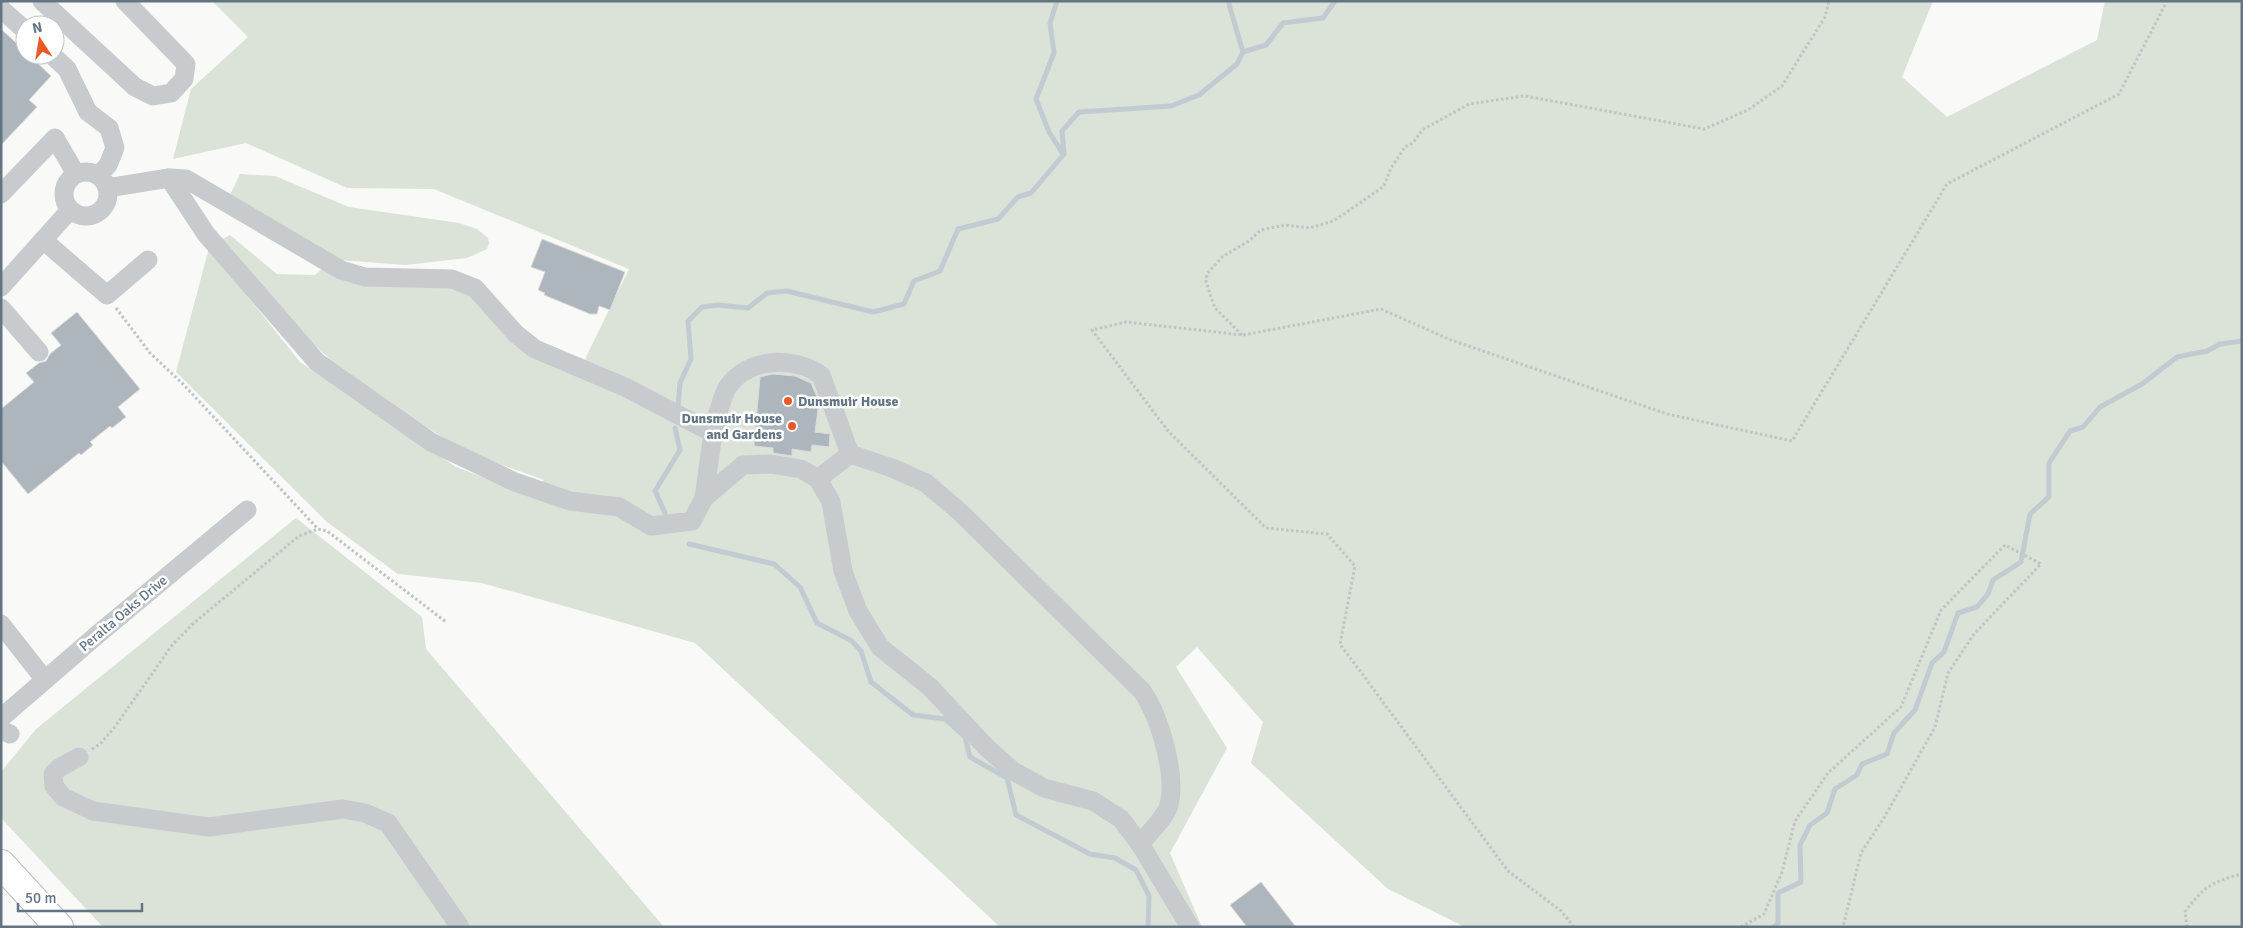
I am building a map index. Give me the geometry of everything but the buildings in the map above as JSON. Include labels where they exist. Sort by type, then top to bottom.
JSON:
[{"type":"highway","points":[[1,864],[59,927]]},
{"type":"street","points":[[42,1],[135,87],[153,96],[171,94],[184,79],[186,64],[125,1]]},
{"type":"street","points":[[1,9],[15,21]]},
{"type":"street","points":[[63,65],[67,69],[88,112],[109,128],[115,148],[103,182],[107,202],[97,213],[83,216],[70,210],[66,204],[63,190],[66,183],[76,174],[88,171],[103,182],[186,178],[341,270],[365,277],[452,279],[475,288],[516,334],[535,349],[625,387],[713,433]]},
{"type":"street","points":[[1,194],[55,138],[76,174]]},
{"type":"street","points":[[169,178],[206,234],[317,362],[431,442],[515,482],[570,501],[619,507],[651,526],[692,521],[704,498],[713,433],[726,390],[736,377],[755,366],[769,363],[787,363],[810,367],[821,375],[850,454]]},
{"type":"street","points":[[1,287],[70,210]]},
{"type":"street","points":[[43,240],[107,295],[148,260]]},
{"type":"street","points":[[1,308],[39,352]]},
{"type":"street","points":[[818,479],[850,454]]},
{"type":"street","points":[[850,454],[892,468],[926,483],[960,512],[1142,691],[1152,706],[1159,724],[1172,788],[1167,810],[1140,844]]},
{"type":"street","points":[[704,498],[743,466],[778,465],[801,469],[818,479],[831,502],[843,571],[858,611],[880,647],[930,687],[986,747],[1012,771],[1044,788],[1092,801],[1121,818],[1140,844],[1190,927]]},
{"type":"street","name":"Peralta Oaks Drive","points":[[4,727],[45,680],[246,510]]},
{"type":"street","points":[[1,624],[45,680]]},
{"type":"street","points":[[78,757],[59,768],[53,774],[54,786],[63,797],[93,811],[209,827],[343,809],[388,823],[460,927]]},
{"type":"path","points":[[1243,335],[1214,308],[1206,282],[1207,274],[1222,257],[1249,241],[1261,230],[1285,226],[1310,228],[1334,220],[1357,206],[1384,186],[1391,168],[1405,147],[1413,143],[1422,130],[1445,119],[1469,104],[1525,96],[1704,129],[1748,110],[1782,86],[1825,17],[1829,1]]},
{"type":"path","points":[[1574,927],[1561,911],[1508,871],[1340,644],[1355,566],[1327,534],[1266,528],[1168,431],[1092,330],[1126,322],[1243,335],[1381,309],[1451,340],[1667,414],[1792,441],[1947,184],[2119,94],[2167,1]]},
{"type":"path","points":[[107,295],[150,353],[183,384],[318,529]]},
{"type":"path","points":[[78,757],[100,744],[173,644],[195,622],[299,536],[318,529],[327,531],[446,622]]},
{"type":"path","points":[[1741,927],[1764,914],[1782,872],[1795,820],[1828,772],[1901,708],[1942,610],[2005,545],[2041,564],[1974,634],[1948,674],[1935,727],[1885,816],[1861,853],[1843,927]]},
{"type":"path","points":[[2187,927],[2185,912],[2199,892],[2224,878],[2242,874]]},
{"type":"shaded area","points":[[212,1],[1933,1],[1902,77],[1947,117],[2097,40],[2105,1],[2242,1],[2242,927],[1465,927],[1388,889],[1251,763],[1263,722],[1197,647],[1176,667],[1227,748],[1170,853],[1202,927],[1000,927],[695,643],[482,583],[398,574],[327,522],[176,372],[209,248],[300,362],[456,467],[527,494],[544,480],[469,453],[421,424],[333,362],[285,317],[222,239],[230,235],[277,274],[315,275],[325,266],[467,289],[582,377],[586,357],[629,269],[434,189],[347,188],[246,143],[173,159],[191,89],[248,37]]},
{"type":"shaded area","points":[[240,174],[275,176],[349,207],[459,223],[477,229],[488,238],[489,243],[487,249],[467,258],[406,265],[339,260],[230,195]]},
{"type":"shaded area","points":[[296,518],[422,617],[426,649],[664,927],[103,927],[1,818],[1,772],[36,729]]},
{"type":"waterway","points":[[1057,1],[1050,23],[1054,53],[1036,99],[1049,132],[1063,154]]},
{"type":"waterway","points":[[1228,1],[1243,52]]},
{"type":"waterway","points":[[678,408],[680,383],[691,359],[688,321],[702,307],[718,305],[748,308],[767,293],[787,291],[873,312],[904,304],[914,281],[940,271],[958,229],[998,219],[1018,197],[1031,193],[1064,154],[1062,131],[1079,112],[1171,106],[1199,95],[1237,64],[1243,52],[1266,45],[1283,23],[1323,18],[1335,1]]},
{"type":"waterway","points":[[1774,927],[1778,923],[1778,893],[1801,882],[1800,845],[1810,825],[1827,813],[1835,789],[1857,775],[1862,764],[1887,754],[1894,733],[1915,710],[1932,663],[1944,652],[1958,613],[1977,607],[1988,594],[1993,580],[2021,562],[2030,514],[2049,497],[2049,463],[2070,431],[2083,427],[2100,407],[2142,384],[2177,357],[2207,351],[2220,344],[2242,341]]},
{"type":"waterway","points":[[665,513],[655,491],[680,450],[675,428]]},
{"type":"waterway","points":[[689,544],[774,564],[800,587],[817,623],[852,641],[861,651],[871,682],[913,715],[945,719],[965,737],[970,757],[1007,778],[1016,815],[1090,854],[1115,858],[1136,870],[1149,896],[1148,927]]},
{"type":"place","name":"Dunsmuir House","points":[[788,401]]},
{"type":"place","name":"Dunsmuir House and Gardens","points":[[792,426]]}]
